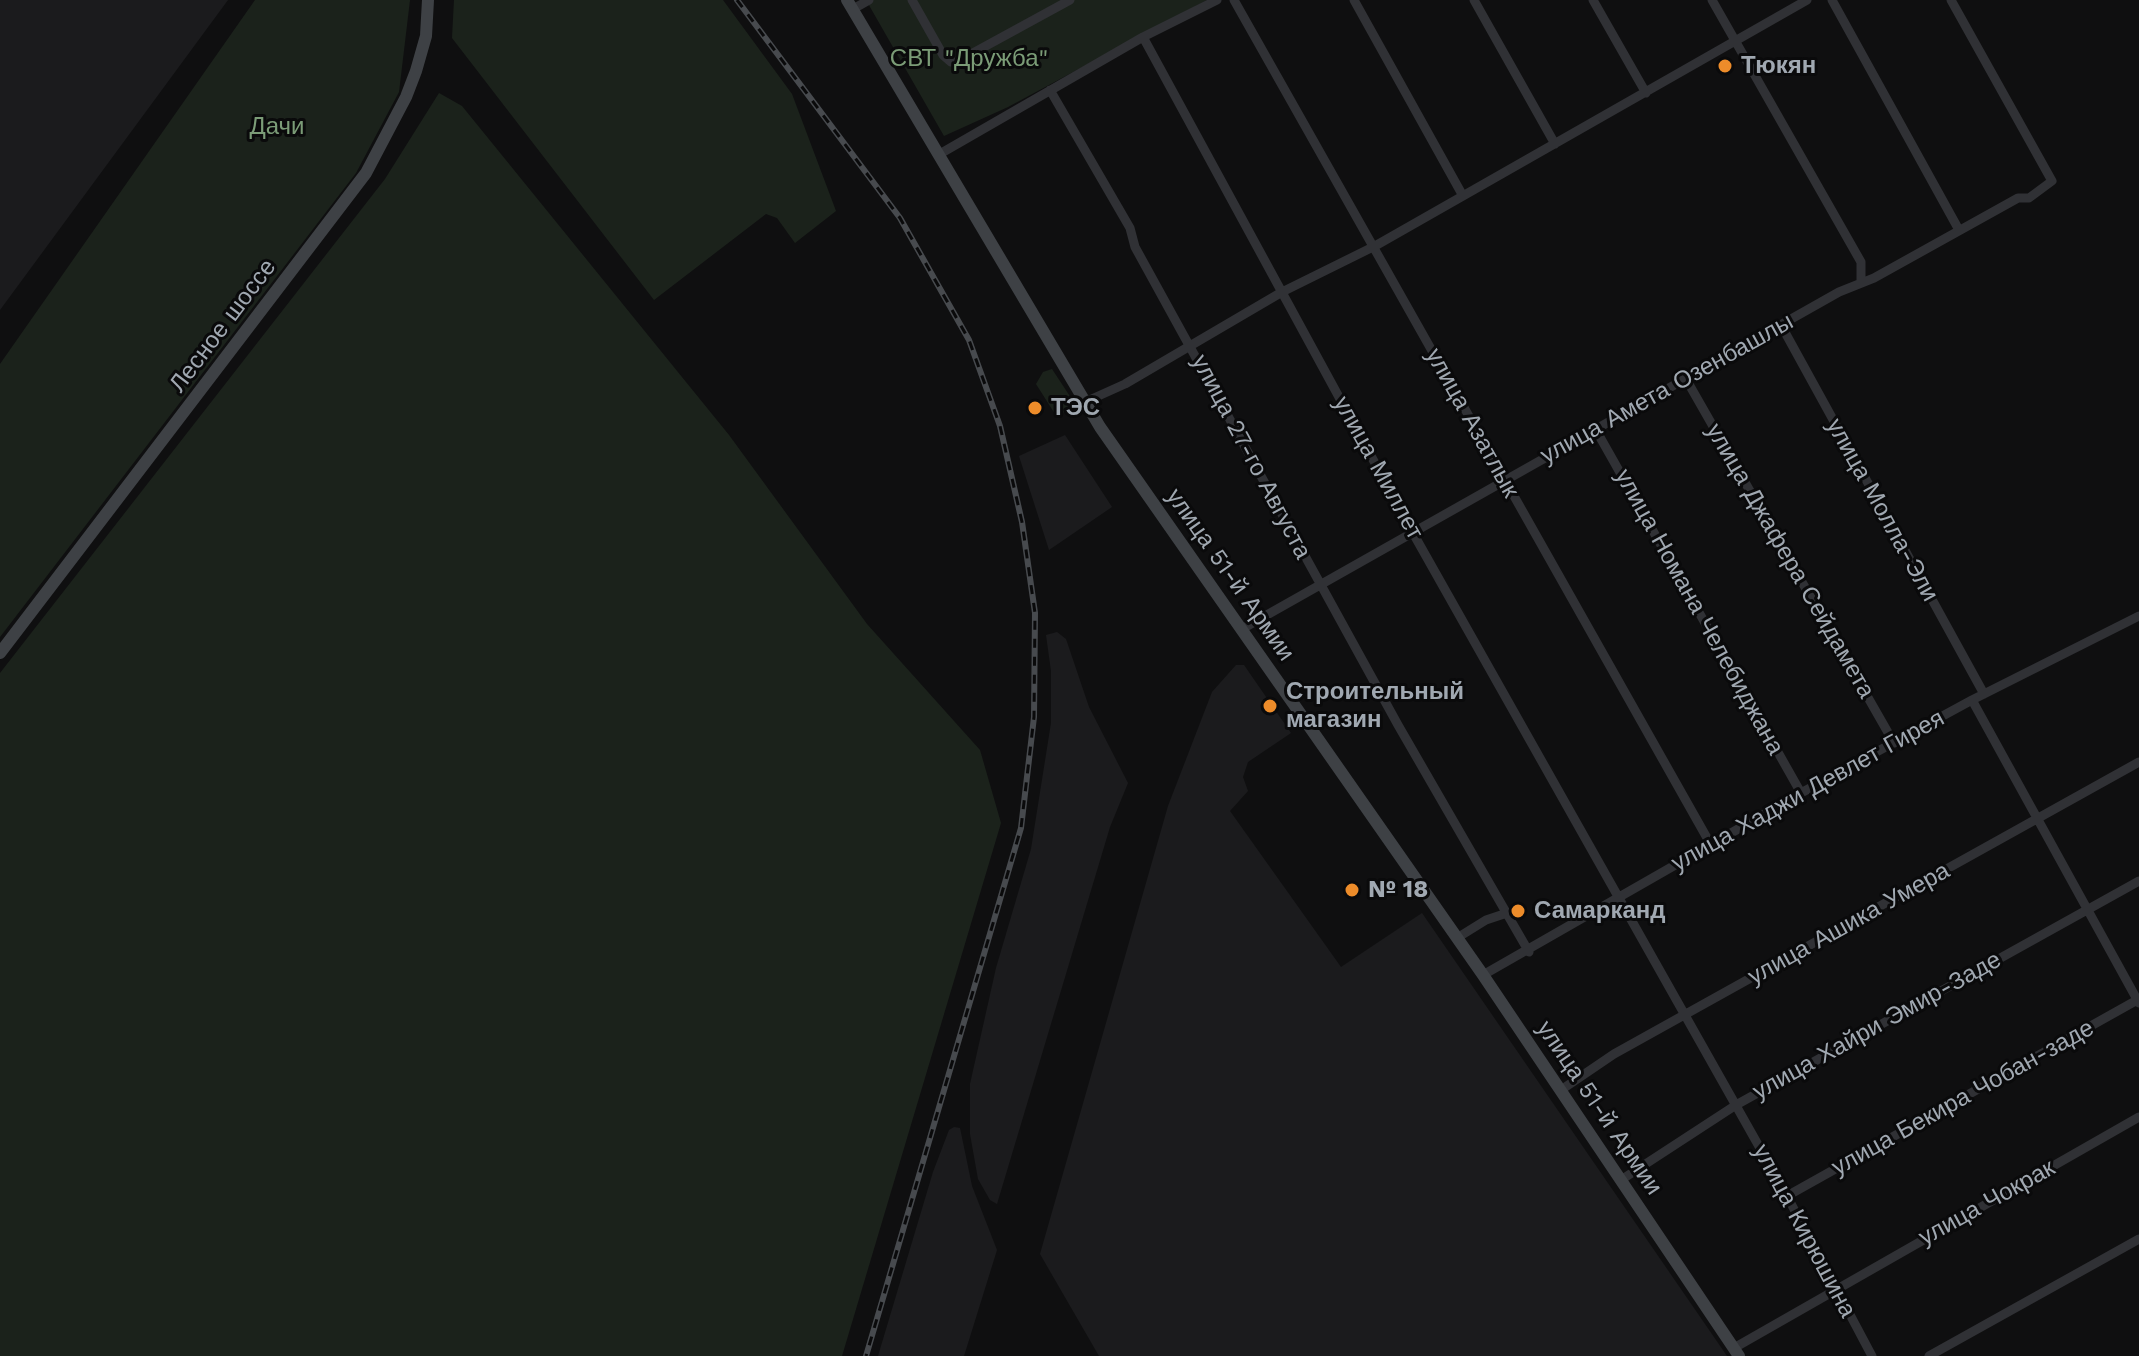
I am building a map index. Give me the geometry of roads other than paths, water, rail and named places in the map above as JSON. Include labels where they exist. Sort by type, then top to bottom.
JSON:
[{"type":"main road","name":"Лесное шоссе","points":[[0,653],[366,173],[411,84],[426,36],[428,0]]},
{"type":"main road","name":"улица 51-й Армии","points":[[850,4],[1085,402],[1483,975],[1737,1352]]},
{"type":"street","points":[[850,4],[869,0]]},
{"type":"street","points":[[912,0],[943,55],[951,62],[962,59],[1070,0]]},
{"type":"street","points":[[938,155],[1143,37],[1217,0]]},
{"type":"street","name":"улица Азатлык","points":[[1234,0],[1711,845]]},
{"type":"street","points":[[1354,0],[1463,196]]},
{"type":"street","points":[[1474,0],[1555,144]]},
{"type":"street","points":[[1593,0],[1646,93]]},
{"type":"street","points":[[1712,0],[1861,262],[1861,283]]},
{"type":"street","points":[[1085,402],[1125,384],[1282,292],[1375,246],[1807,0]]},
{"type":"street","points":[[1832,0],[1959,230]]},
{"type":"street","name":"улица Амета Озенбашлы","points":[[1242,629],[1781,325],[2018,198],[2029,198],[2052,181],[1951,0]]},
{"type":"street","name":"улица Миллет","points":[[1143,37],[1413,533],[1546,771],[1620,895]]},
{"type":"street","name":"улица 27-го Августа","points":[[1050,90],[1130,228],[1135,247],[1320,585],[1529,952]]},
{"type":"street","name":"улица Молла-Эли","points":[[1781,325],[1984,694]]},
{"type":"street","name":"улица Джафера Сейдамета","points":[[1686,379],[1894,743]]},
{"type":"street","name":"улица Номана Челебиджана","points":[[1596,430],[1801,793]]},
{"type":"street","name":"улица Хаджи Девлет Гирея","points":[[1483,975],[1512,957],[1529,952],[1620,895],[1801,793],[1972,700],[2139,616]]},
{"type":"street","points":[[1972,700],[2139,1001]]},
{"type":"street","name":"улица Ашика Умера","points":[[1561,1090],[1614,1054],[2139,762]]},
{"type":"street","name":"улица Хайри Эмир-Заде","points":[[1621,1180],[1736,1105],[2139,881]]},
{"type":"street","name":"улица Кирюшина","points":[[1620,895],[1872,1356]]},
{"type":"street","points":[[1457,938],[1486,920],[1507,913]]},
{"type":"street","name":"улица Бекира Чобан-заде","points":[[1787,1196],[2139,1001]]},
{"type":"street","name":"улица Чокрак","points":[[1737,1352],[1834,1288],[2139,1117]]},
{"type":"street","points":[[1929,1356],[2139,1239]]},
{"type":"railway","points":[[737,0],[900,218],[969,340],[1000,426],[1022,522],[1035,613],[1034,717],[1021,828],[866,1356]]},
{"type":"place","name":"Тюкян","points":[[1725,66]]},
{"type":"place","name":"ТЭС","points":[[1035,408]]},
{"type":"place","name":"Строительный магазин","points":[[1270,706]]},
{"type":"place","name":"№ 18","points":[[1352,890]]},
{"type":"place","name":"Самарканд","points":[[1518,911]]},
{"type":"park label","name":"СВТ \"Дружба\"","points":[[969,59]]},
{"type":"park label","name":"Дачи","points":[[277,127]]}]
